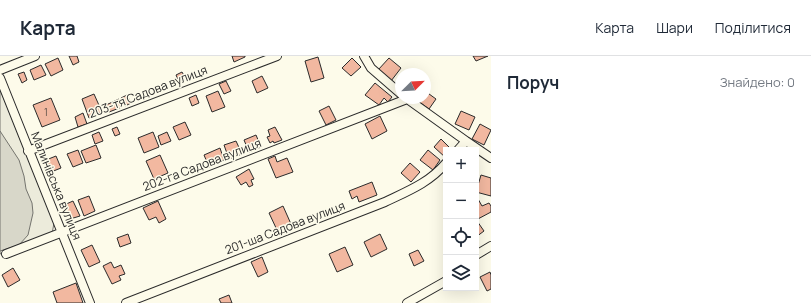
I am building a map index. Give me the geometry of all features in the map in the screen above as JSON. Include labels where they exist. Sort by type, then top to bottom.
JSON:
[{"type":"street","points":[[0,70],[35,56]]},
{"type":"street","name":"203-тя Садова вулиця","points":[[28,150],[277,56]]},
{"type":"street","points":[[364,56],[371,68],[395,88]]},
{"type":"street","name":"Малинівська вулиця","points":[[0,78],[90,303]]},
{"type":"street","name":"202-га Садова вулиця","points":[[6,254],[395,101]]},
{"type":"street","points":[[415,104],[491,158]]},
{"type":"street","points":[[461,147],[466,141]]},
{"type":"street","name":"201-ша Садова вулиця","points":[[126,303],[385,202],[420,186],[443,166]]},
{"type":"street","points":[[479,253],[491,246]]},
{"type":"street","points":[[407,303],[443,283]]},
{"type":"shaded area","points":[[0,89],[54,223],[52,234],[0,254]]},
{"type":"shaded area","points":[[0,131],[19,160],[26,189],[32,203],[33,213],[28,235],[19,245],[0,251]]},
{"type":"building","points":[[69,56],[77,56],[79,62],[73,65]]},
{"type":"building","points":[[232,56],[245,56],[245,57],[234,62]]},
{"type":"building","points":[[473,56],[488,56],[476,61]]},
{"type":"building","points":[[318,57],[324,78],[311,82],[305,61]]},
{"type":"building","points":[[58,58],[63,70],[51,76],[45,64]]},
{"type":"building","points":[[352,58],[361,67],[351,76],[342,68]]},
{"type":"building","points":[[389,58],[401,68],[395,68],[395,76],[391,81],[378,70]]},
{"type":"building","points":[[41,65],[46,75],[34,80],[30,70]]},
{"type":"building","points":[[24,72],[27,80],[22,83],[18,74]]},
{"type":"building","points":[[182,72],[186,79],[179,82],[176,75]]},
{"type":"building","points":[[262,76],[268,88],[257,93],[252,81]]},
{"type":"building","points":[[226,81],[231,91],[224,94],[219,84]]},
{"type":"building","points":[[375,83],[392,97],[388,102],[384,98],[379,105],[365,95]]},
{"type":"building","points":[[218,91],[225,107],[212,112],[206,96]]},
{"type":"building","points":[[94,94],[102,112],[89,118],[82,99]]},
{"type":"building","points":[[127,95],[131,103],[125,106],[121,98]]},
{"type":"building","points":[[196,95],[199,103],[192,106],[189,98]]},
{"type":"building","points":[[431,95],[436,99],[429,109],[422,104],[431,104]]},
{"type":"building","points":[[51,98],[60,120],[42,127],[33,105]]},
{"type":"building","points":[[119,99],[122,107],[109,112],[106,105]]},
{"type":"building","points":[[329,106],[336,120],[326,125],[319,111]]},
{"type":"building","points":[[461,111],[475,117],[469,130],[455,124]]},
{"type":"building","points":[[83,113],[87,124],[78,127],[75,117]]},
{"type":"building","points":[[380,116],[387,131],[372,139],[365,124]]},
{"type":"building","points":[[185,122],[191,135],[179,140],[173,127]]},
{"type":"building","points":[[480,124],[491,130],[484,145],[472,139]]},
{"type":"building","points":[[117,127],[120,134],[115,136],[112,129]]},
{"type":"building","points":[[275,127],[282,140],[274,143],[273,141],[270,143],[267,137],[270,136],[268,130]]},
{"type":"building","points":[[99,132],[103,141],[95,144],[92,135]]},
{"type":"building","points":[[153,132],[159,147],[144,153],[138,138]]},
{"type":"building","points":[[167,132],[171,141],[161,145],[158,136]]},
{"type":"building","points":[[256,135],[261,147],[249,152],[244,140]]},
{"type":"building","points":[[441,139],[449,147],[443,147],[443,155],[434,147]]},
{"type":"building","points":[[236,141],[242,154],[229,159],[224,145]]},
{"type":"building","points":[[96,145],[101,158],[86,163],[81,151]]},
{"type":"building","points":[[220,148],[224,160],[209,167],[204,155]]},
{"type":"building","points":[[78,150],[83,163],[73,167],[67,154]]},
{"type":"building","points":[[428,150],[440,160],[433,170],[420,160]]},
{"type":"building","points":[[160,155],[168,173],[154,179],[146,161]]},
{"type":"building","points":[[56,156],[61,168],[51,172],[46,160]]},
{"type":"building","points":[[275,156],[277,162],[287,158],[293,172],[276,178],[268,159]]},
{"type":"building","points":[[410,163],[420,172],[411,182],[401,173]]},
{"type":"building","points":[[249,169],[254,179],[251,180],[253,185],[249,187],[246,182],[241,185],[236,177]]},
{"type":"building","points":[[481,175],[491,178],[491,196],[479,193],[479,182]]},
{"type":"building","points":[[372,182],[377,195],[359,202],[357,196],[352,199],[349,191]]},
{"type":"building","points":[[89,196],[95,211],[84,216],[78,200]]},
{"type":"building","points":[[73,201],[80,216],[70,219],[64,205]]},
{"type":"building","points":[[158,201],[166,219],[159,223],[156,217],[149,220],[143,208]]},
{"type":"building","points":[[479,201],[482,206],[489,203],[491,206],[491,212],[479,218]]},
{"type":"building","points":[[283,206],[291,224],[277,230],[269,213]]},
{"type":"building","points":[[479,224],[484,231],[479,235]]},
{"type":"building","points":[[128,234],[131,243],[120,247],[117,238]]},
{"type":"building","points":[[380,234],[387,249],[371,257],[364,242]]},
{"type":"building","points":[[92,245],[100,262],[89,267],[81,250]]},
{"type":"building","points":[[345,247],[353,265],[337,272],[329,254]]},
{"type":"building","points":[[418,250],[424,261],[414,266],[409,254]]},
{"type":"building","points":[[262,257],[268,272],[258,277],[251,262]]},
{"type":"building","points":[[111,262],[114,268],[121,265],[125,274],[119,276],[121,280],[112,284],[103,266]]},
{"type":"building","points":[[13,268],[20,280],[8,287],[2,275]]},
{"type":"building","points":[[490,272],[491,289],[487,291],[480,277]]},
{"type":"building","points":[[76,283],[83,303],[57,303],[53,292]]},
{"type":"building","points":[[229,295],[232,303],[221,303],[219,299]]}]
